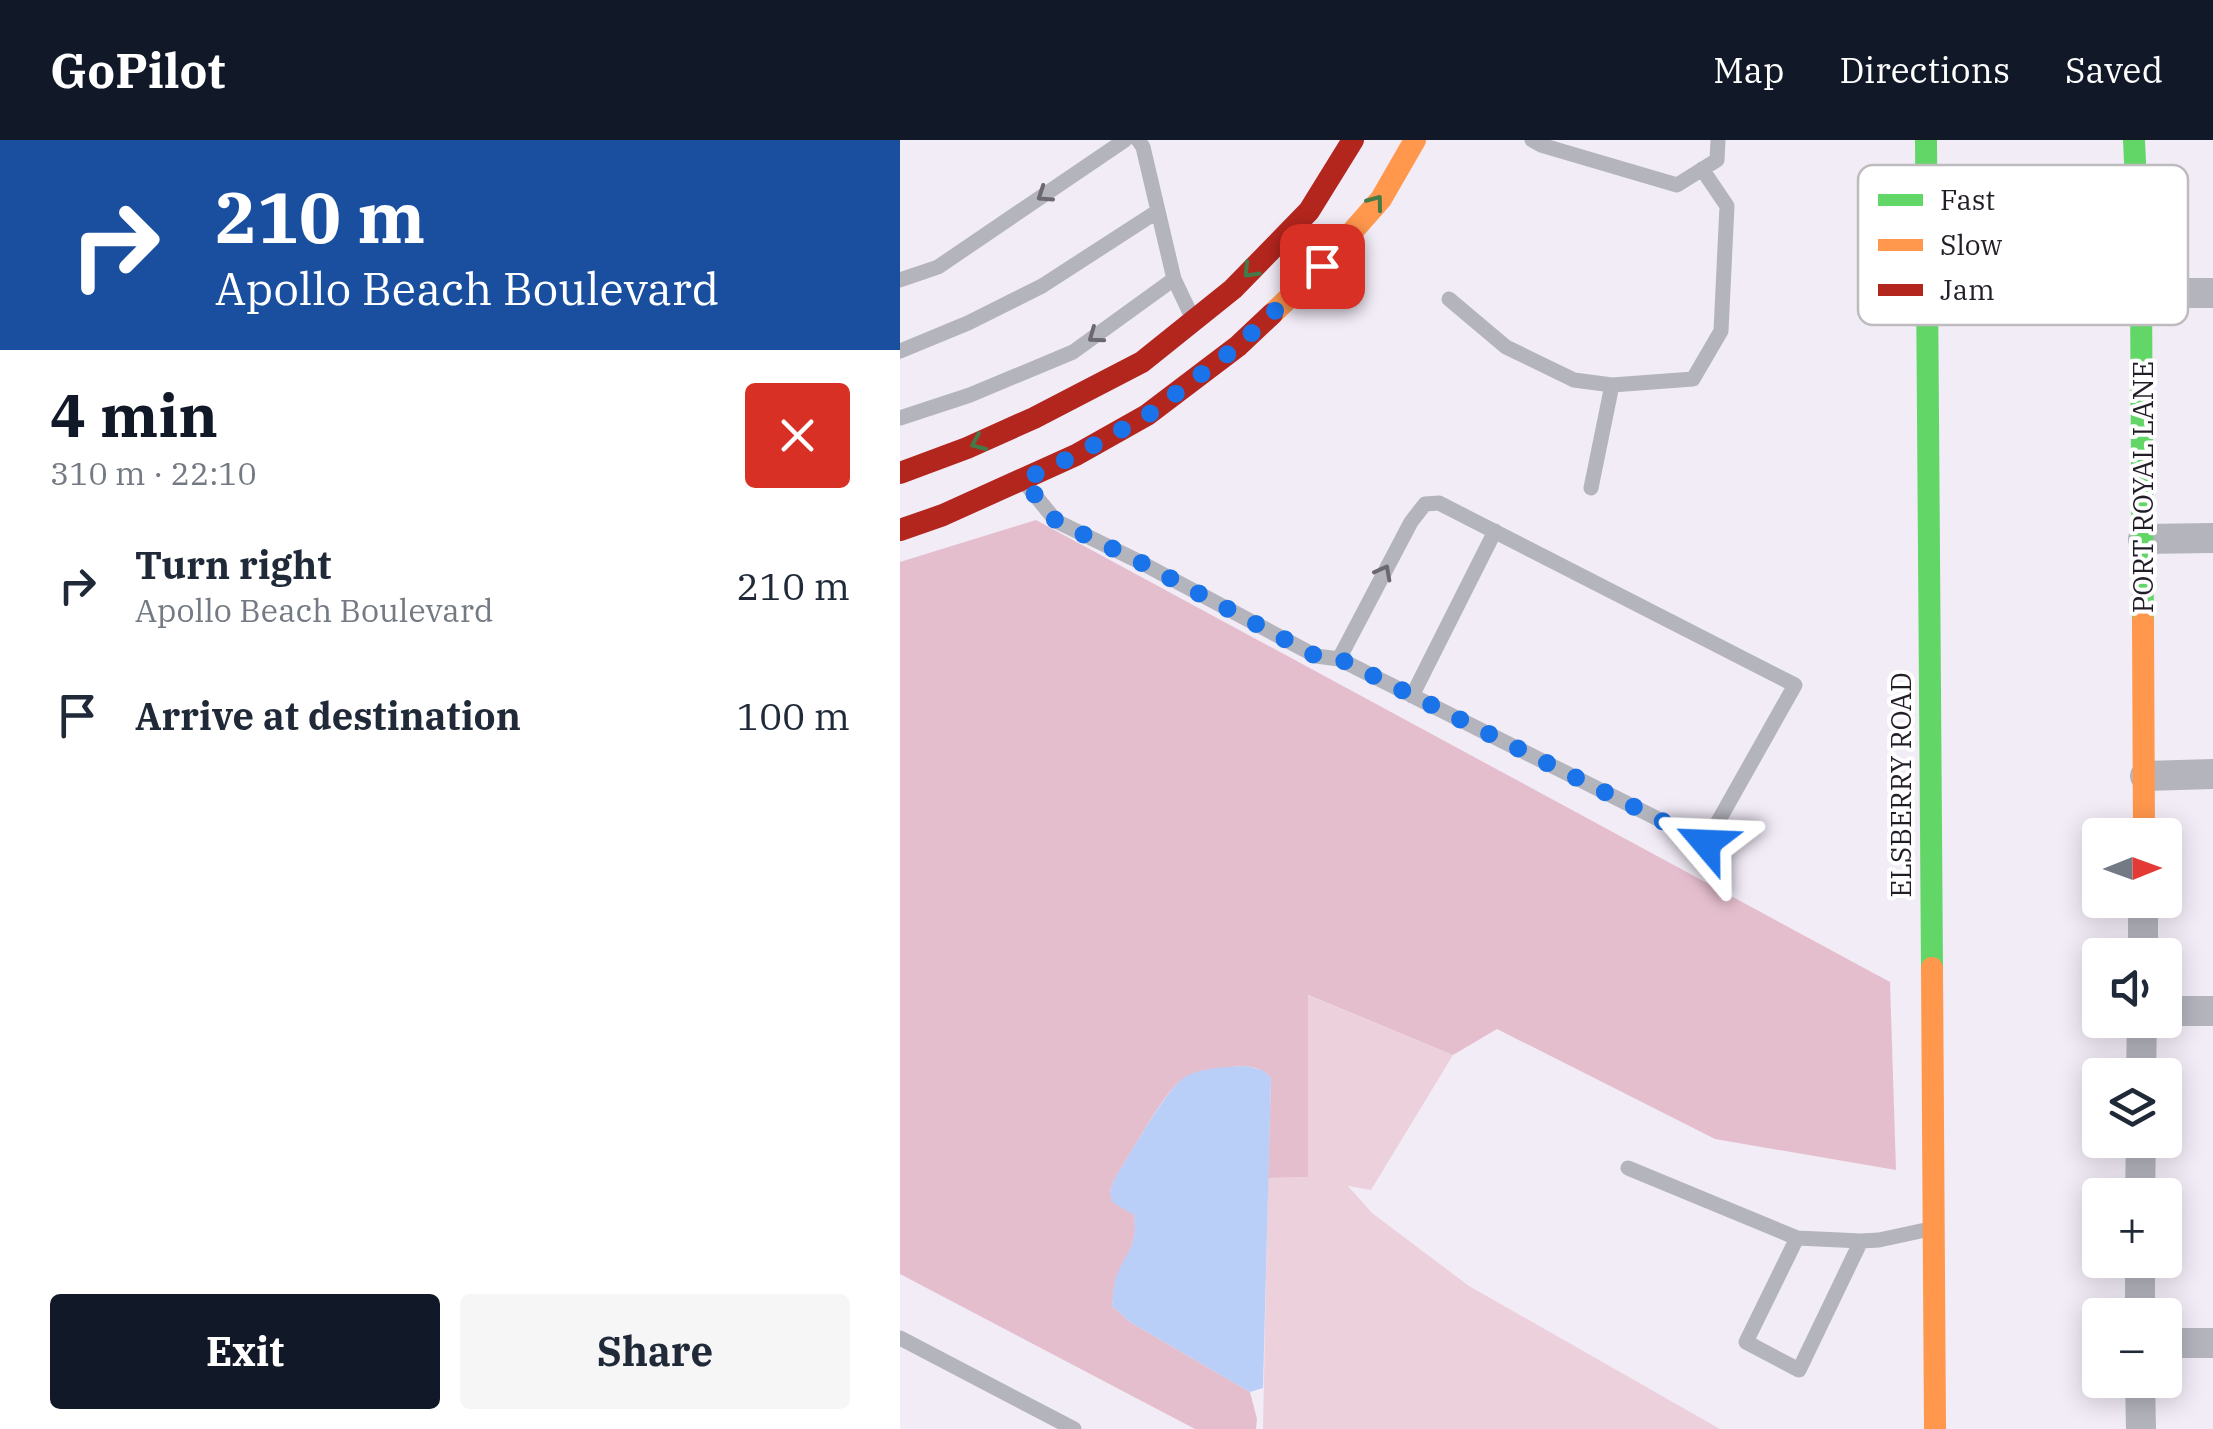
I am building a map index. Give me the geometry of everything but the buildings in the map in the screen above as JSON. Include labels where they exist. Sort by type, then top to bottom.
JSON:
[{"type":"street","points":[[900,473],[967,448],[1142,362],[1233,288],[1309,211],[1353,140]]},
{"type":"street","points":[[900,530],[1023,480],[1148,415],[1238,346],[1322,266],[1380,198],[1415,140]]},
{"type":"street","name":"ELSBERRY ROAD","points":[[1926,140],[1926,165]]},
{"type":"street","name":"PORT ROYAL LANE","points":[[2134,140],[2135,165]]},
{"type":"street","points":[[2188,293],[2213,293]]},
{"type":"street","name":"ELSBERRY ROAD","points":[[1927,325],[1935,1429]]},
{"type":"street","name":"PORT ROYAL LANE","points":[[2141,325],[2145,818]]},
{"type":"street","points":[[2142,539],[2213,538]]},
{"type":"street","points":[[2146,776],[2213,774]]},
{"type":"street","points":[[2182,1011],[2213,1011]]},
{"type":"street","points":[[2182,1343],[2213,1342]]},
{"type":"street","points":[[2140,1398],[2141,1429]]},
{"type":"lane","points":[[900,280],[938,267],[1125,140]]},
{"type":"lane","points":[[1138,140],[1143,147],[1174,279],[1194,320]]},
{"type":"lane","points":[[1532,140],[1677,185],[1717,160],[1718,140]]},
{"type":"lane","points":[[1449,299],[1506,347],[1574,380],[1612,385],[1692,380],[1721,331],[1727,206],[1702,169]]},
{"type":"lane","points":[[900,351],[1042,286],[1158,211]]},
{"type":"lane","points":[[900,418],[1074,352],[1174,279]]},
{"type":"lane","points":[[1591,488],[1612,385]]},
{"type":"lane","points":[[1023,480],[1056,521],[1316,656],[1338,658],[1706,843],[1795,684],[1439,503],[1426,504],[1411,522],[1338,658]]},
{"type":"lane","points":[[1412,696],[1494,531]]},
{"type":"lane","points":[[1628,1168],[1797,1238],[1879,1240],[1934,1228]]},
{"type":"lane","points":[[1797,1238],[1746,1342],[1800,1370],[1861,1241]]},
{"type":"lane","points":[[900,1338],[1074,1429]]},
{"type":"shaded area","points":[[1036,520],[1890,982],[1896,1170],[1715,1139],[1497,1029],[1453,1055],[1308,995],[1308,1177],[1268,1178],[1271,1078],[1256,1068],[1238,1066],[1196,1073],[1181,1080],[1155,1113],[1110,1192],[1134,1215],[1136,1229],[1130,1253],[1115,1281],[1112,1306],[1130,1322],[1250,1392],[1256,1429],[1195,1429],[900,1274],[900,562]]},
{"type":"shaded area","points":[[1307,995],[1453,1055],[1371,1190],[1348,1186],[1372,1213],[1469,1286],[1720,1429],[1263,1429],[1268,1178],[1308,1177]]},
{"type":"water","points":[[1247,1066],[1264,1071],[1271,1078],[1263,1388],[1250,1392],[1130,1322],[1112,1306],[1115,1280],[1132,1244],[1135,1227],[1134,1215],[1112,1202],[1110,1192],[1148,1124],[1177,1083],[1199,1071]]},
{"type":"traffic: fast","points":[[1926,140],[1926,165]]},
{"type":"traffic: fast","points":[[2134,140],[2135,165]]},
{"type":"traffic: fast","points":[[1927,325],[1932,968]]},
{"type":"traffic: fast","points":[[2141,325],[2143,621]]},
{"type":"traffic: slow","points":[[1272,314],[1322,266],[1381,199],[1415,140]]},
{"type":"traffic: slow","points":[[2143,621],[2144,818]]},
{"type":"traffic: slow","points":[[1932,968],[1935,1429]]},
{"type":"traffic: jam","points":[[900,473],[1034,418],[1142,362],[1233,289],[1309,211],[1353,140]]},
{"type":"traffic: jam","points":[[900,530],[943,515],[1076,455],[1147,415],[1238,346],[1272,314]]},
{"type":"route","points":[[1322,266],[1238,346],[1148,415],[1023,480],[1056,521],[1316,656],[1338,658],[1706,843]]}]
